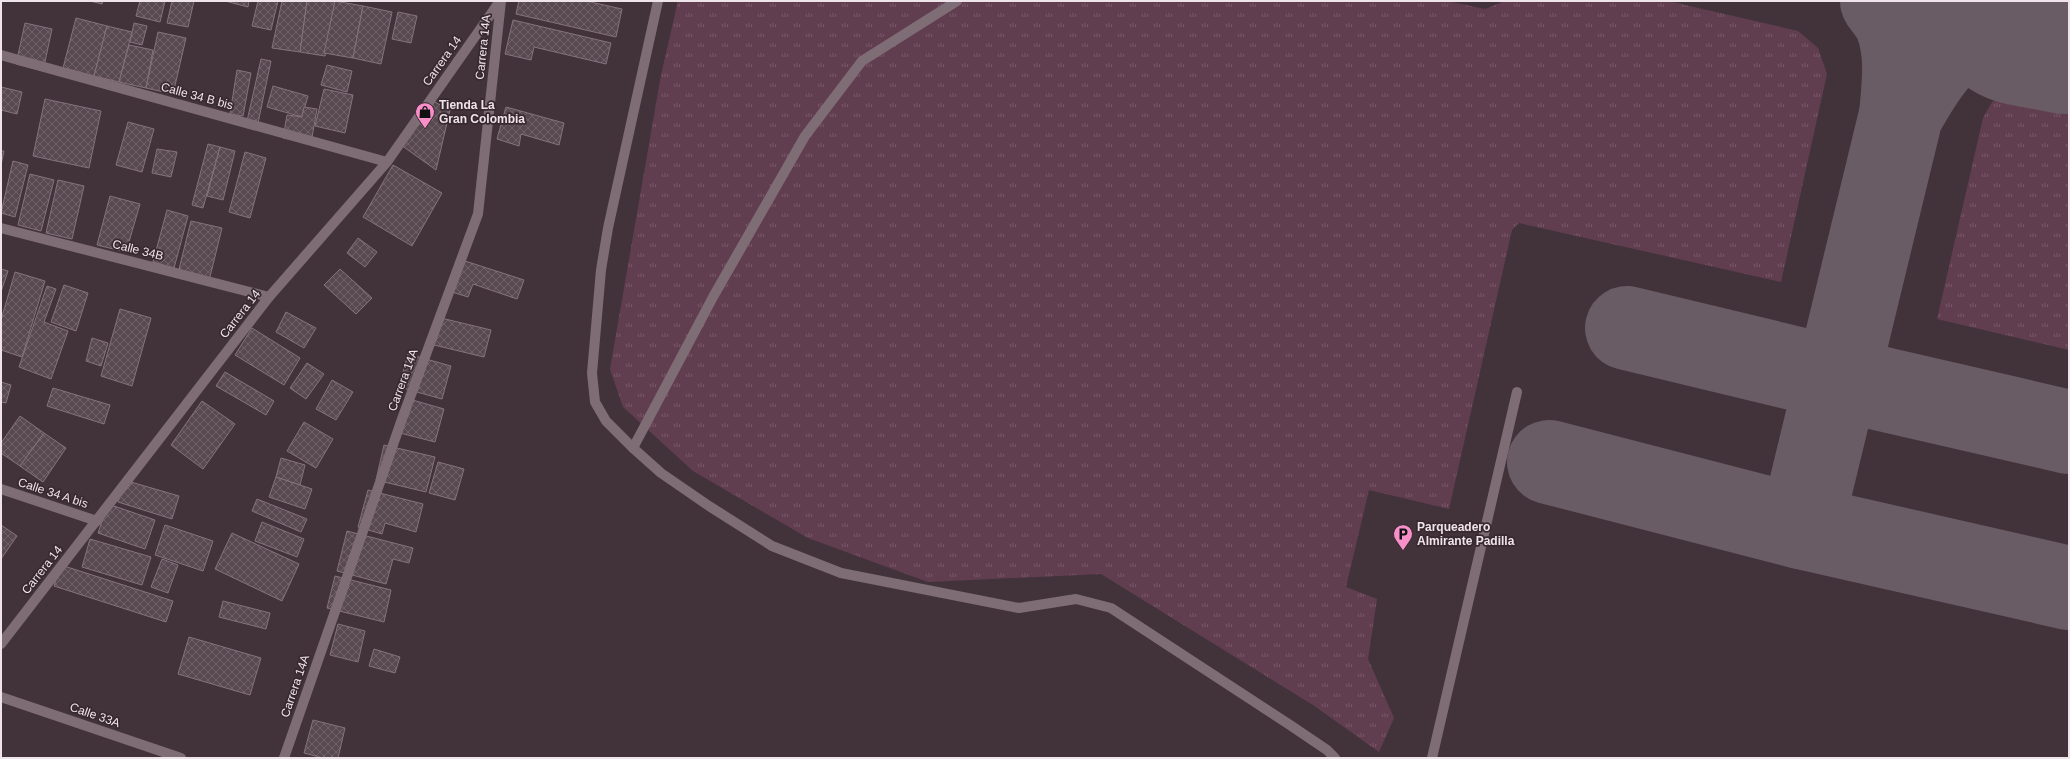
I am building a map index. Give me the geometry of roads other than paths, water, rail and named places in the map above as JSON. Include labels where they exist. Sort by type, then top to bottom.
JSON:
[{"type":"street","name":"Carrera 14","points":[[1,644],[269,297],[387,162],[501,1]]},
{"type":"street","name":"Carrera 14A","points":[[284,758],[402,419],[478,214],[501,1]]},
{"type":"street","points":[[658,1],[608,228],[601,270],[593,343],[592,373],[595,402],[606,421],[661,473],[772,546],[841,574],[1019,608],[1076,599],[1111,608],[1302,733],[1327,750],[1335,758]]},
{"type":"street","points":[[633,448],[713,297],[805,136],[862,60],[957,1]]},
{"type":"street","name":"Calle 34 B bis","points":[[1,55],[387,162]]},
{"type":"street","name":"Calle 34B","points":[[1,228],[269,297]]},
{"type":"street","points":[[1432,758],[1517,392]]},
{"type":"street","name":"Calle 34 A bis","points":[[1,490],[97,521]]},
{"type":"street","name":"Calle 33A","points":[[1,697],[181,758]]},
{"type":"place","name":"Tienda La Gran Colombia","points":[[425,129]]},
{"type":"place","name":"Parqueadero Almirante Padilla","points":[[1403,551]]}]
